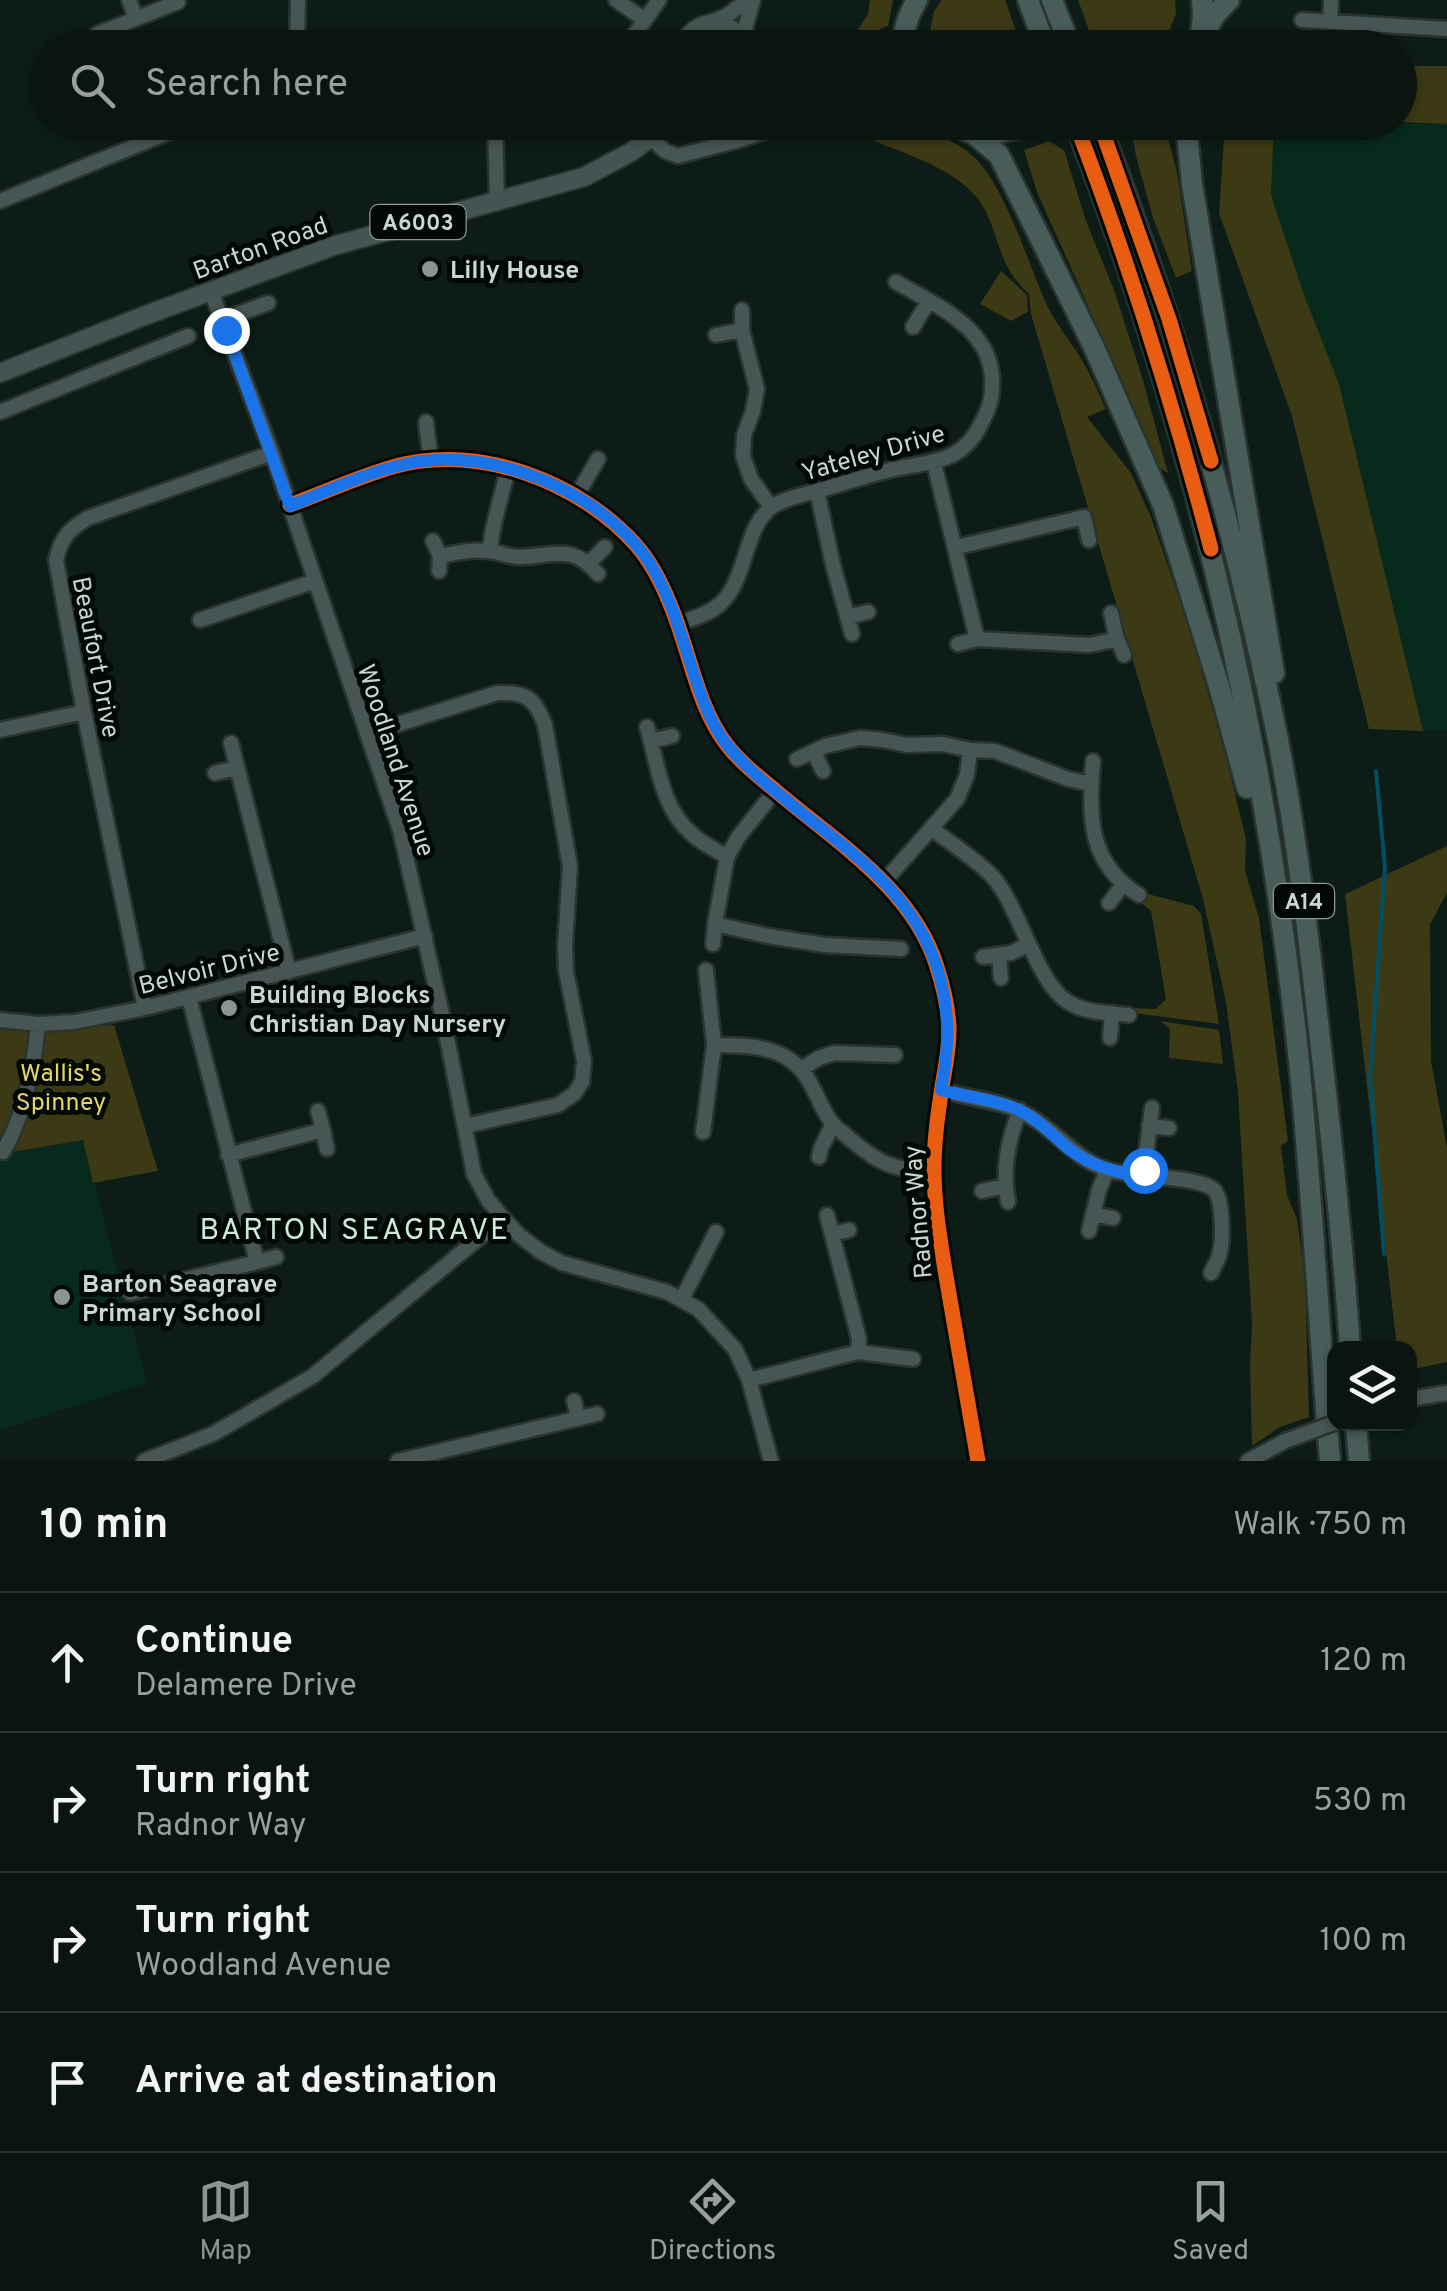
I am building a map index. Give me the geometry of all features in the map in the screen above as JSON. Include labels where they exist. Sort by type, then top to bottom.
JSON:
[{"type":"highway","points":[[1028,0],[1039,30]]},
{"type":"highway","points":[[1052,0],[1064,30]]},
{"type":"highway","points":[[1201,30],[1202,0]]},
{"type":"highway","points":[[1207,30],[1228,0]]},
{"type":"highway","points":[[982,140],[1003,162],[1092,345],[1163,505],[1248,792],[1271,856]]},
{"type":"highway","name":"A14","points":[[1082,140],[1154,347],[1188,463],[1240,682],[1271,856],[1298,1060],[1330,1461]]},
{"type":"highway","name":"A14","points":[[1105,140],[1169,319],[1205,438],[1278,742],[1306,912],[1342,1234],[1350,1341]]},
{"type":"highway","points":[[1187,140],[1274,662],[1278,742]]},
{"type":"highway","points":[[1357,1431],[1359,1461]]},
{"type":"main road","points":[[693,30],[719,24],[733,30]]},
{"type":"main road","name":"Barton Road","points":[[0,373],[333,246],[584,176],[646,140]]},
{"type":"street","points":[[128,0],[136,18]]},
{"type":"street","points":[[297,30],[298,0]]},
{"type":"street","points":[[616,0],[644,20]]},
{"type":"street","points":[[637,30],[660,0]]},
{"type":"street","points":[[707,24],[751,0]]},
{"type":"street","points":[[746,30],[751,0]]},
{"type":"street","points":[[1330,22],[1331,0]]},
{"type":"street","points":[[107,30],[178,2]]},
{"type":"street","points":[[1302,20],[1447,29]]},
{"type":"street","points":[[0,200],[149,140]]},
{"type":"street","points":[[496,140],[497,200]]},
{"type":"street","name":"Barton Road","points":[[663,140],[664,152],[678,156],[728,140]]},
{"type":"street","name":"Yateley Drive","points":[[771,507],[890,470],[934,463],[954,455],[975,437],[992,400],[993,379],[986,348],[967,324],[896,282]]},
{"type":"street","name":"Woodland Avenue","points":[[211,291],[272,453],[400,830],[474,1174],[503,1218],[540,1252],[562,1263],[682,1299]]},
{"type":"street","points":[[913,327],[929,301]]},
{"type":"street","points":[[222,320],[268,304]]},
{"type":"street","points":[[677,624],[709,612],[728,597],[758,524],[771,507],[751,479],[742,456],[757,389],[742,330],[742,310]]},
{"type":"street","points":[[716,335],[742,330]]},
{"type":"street","points":[[0,412],[188,336]]},
{"type":"street","points":[[426,422],[431,461]]},
{"type":"street","name":"Beaufort Drive","points":[[146,1008],[56,560],[61,540],[88,518],[272,453]]},
{"type":"street","points":[[577,495],[598,458]]},
{"type":"street","name":"Radnor Way","points":[[290,506],[398,465],[431,461],[468,461],[508,468],[577,495],[602,512],[638,547],[656,574],[725,743],[750,769],[868,866],[906,907],[936,963],[949,1026],[934,1170],[941,1245],[978,1461]]},
{"type":"street","points":[[934,463],[978,639]]},
{"type":"street","points":[[490,550],[495,510],[508,468]]},
{"type":"street","points":[[817,491],[852,634]]},
{"type":"street","points":[[957,548],[1084,518],[1089,540]]},
{"type":"street","points":[[433,541],[440,564],[467,551],[490,550],[512,556],[569,554],[594,569],[605,547]]},
{"type":"street","points":[[200,620],[315,580]]},
{"type":"street","points":[[847,617],[868,612]]},
{"type":"street","points":[[1111,613],[1124,655]]},
{"type":"street","points":[[958,644],[978,639],[1090,645],[1117,638]]},
{"type":"street","points":[[367,734],[496,692],[528,697],[539,709],[545,725],[570,866],[566,972],[584,1062],[582,1082],[574,1094],[558,1104],[465,1126]]},
{"type":"street","points":[[0,730],[84,712]]},
{"type":"street","points":[[672,736],[649,734],[668,801],[692,835],[727,856]]},
{"type":"street","points":[[797,760],[825,746],[860,738],[907,745],[943,744],[995,751],[1091,784]]},
{"type":"street","points":[[232,743],[289,972]]},
{"type":"street","points":[[883,882],[957,798],[967,775],[970,750]]},
{"type":"street","points":[[814,752],[822,771]]},
{"type":"street","points":[[1093,761],[1092,831],[1110,870],[1139,895]]},
{"type":"street","points":[[215,773],[237,768]]},
{"type":"street","points":[[713,944],[727,856],[775,790]]},
{"type":"street","points":[[931,828],[993,877],[1054,990],[1066,1002],[1120,1014],[1110,1038]]},
{"type":"street","points":[[1109,902],[1123,885]]},
{"type":"street","points":[[715,924],[825,945],[884,941],[901,949]]},
{"type":"street","name":"Belvoir Drive","points":[[0,1020],[74,1022],[146,1008],[425,936]]},
{"type":"street","points":[[982,957],[1011,953],[1029,944]]},
{"type":"street","points":[[999,956],[1001,978]]},
{"type":"street","points":[[703,1132],[714,1045],[706,970]]},
{"type":"street","points":[[190,997],[257,1262]]},
{"type":"street","points":[[2,1152],[17,1128],[34,1060],[38,1024]]},
{"type":"street","points":[[714,1045],[768,1049],[788,1058],[812,1084],[833,1124],[876,1161],[906,1170],[934,1170]]},
{"type":"street","points":[[801,1069],[834,1053],[885,1059]]},
{"type":"street","points":[[941,1090],[1020,1110],[1073,1152],[1107,1170],[1200,1182],[1214,1189],[1221,1203],[1220,1254],[1211,1273]]},
{"type":"street","points":[[1143,1177],[1152,1108]]},
{"type":"street","points":[[982,1191],[1007,1194],[1008,1140],[1020,1110]]},
{"type":"street","points":[[318,1111],[327,1149]]},
{"type":"street","points":[[819,1157],[833,1124]]},
{"type":"street","points":[[1149,1126],[1169,1128]]},
{"type":"street","points":[[228,1155],[323,1130]]},
{"type":"street","points":[[1089,1231],[1107,1170]]},
{"type":"street","points":[[1093,1214],[1112,1218]]},
{"type":"street","points":[[828,1215],[859,1338],[858,1352]]},
{"type":"street","points":[[144,1461],[180,1455],[312,1376],[503,1218]]},
{"type":"street","points":[[833,1234],[849,1230]]},
{"type":"street","points":[[716,1232],[682,1299],[698,1309],[735,1349],[749,1380],[771,1461]]},
{"type":"street","points":[[130,1293],[145,1282],[276,1258]]},
{"type":"street","points":[[749,1380],[858,1352],[913,1359]]},
{"type":"street","points":[[1417,1398],[1447,1393]]},
{"type":"street","points":[[574,1401],[578,1418]]},
{"type":"street","points":[[398,1461],[597,1414]]},
{"type":"street","points":[[1248,1461],[1285,1441],[1327,1426]]},
{"type":"shaded area","points":[[1417,124],[1447,124],[1447,730],[1423,731],[1339,384],[1271,195],[1273,140],[1417,140]]},
{"type":"shaded area","name":"Barton Seagrave Primary School","points":[[83,1140],[147,1383],[0,1430],[0,1154]]},
{"type":"green space","points":[[870,0],[893,0],[888,26],[858,30],[868,14]]},
{"type":"green space","points":[[942,0],[1005,0],[1016,30],[930,30],[934,11]]},
{"type":"green space","points":[[1078,0],[1175,0],[1176,14],[1169,30],[1089,30]]},
{"type":"green space","points":[[1417,66],[1447,66],[1447,124],[1417,123]]},
{"type":"green space","points":[[947,140],[967,151],[991,179],[1049,309],[1085,366],[1106,409],[1087,417],[1131,473],[1151,517],[1189,627],[1246,839],[1245,871],[1259,918],[1288,1141],[1281,1146],[1287,1195],[1297,1219],[1305,1276],[1309,1417],[1280,1427],[1252,1446],[1252,1324],[1238,1092],[1226,1002],[1203,899],[1031,314],[1029,294],[1006,265],[986,212],[966,186],[937,168],[875,141]]},
{"type":"green space","points":[[1133,140],[1168,140],[1192,271],[1176,278],[1153,218]]},
{"type":"green space","points":[[1224,140],[1273,140],[1271,195],[1339,384],[1423,731],[1369,729],[1292,416],[1219,213]]},
{"type":"green space","points":[[1049,141],[1064,150],[1143,380],[1168,473],[1156,466],[1037,192],[1024,150]]},
{"type":"green space","points":[[1001,271],[1027,295],[1028,312],[1011,321],[980,304]]},
{"type":"green space","points":[[1447,846],[1447,893],[1430,924],[1431,1061],[1447,1148],[1447,1362],[1417,1368],[1417,1341],[1396,1341],[1345,894]]},
{"type":"green space","points":[[1144,893],[1194,906],[1201,914],[1219,1024],[1133,1013],[1133,1008],[1156,1009],[1166,999],[1151,911],[1139,901]]},
{"type":"green space","points":[[1160,1021],[1219,1030],[1223,1064],[1169,1058],[1170,1029]]},
{"type":"green space","name":"Wallis's Spinney","points":[[38,1024],[47,1030],[114,1025],[158,1171],[93,1183],[83,1140],[0,1154],[0,1027]]},
{"type":"waterway","points":[[1376,771],[1385,868],[1370,1077],[1384,1254]]},
{"type":"cycle path","points":[[1082,140],[1149,334],[1211,549]]},
{"type":"cycle path","points":[[1105,140],[1169,319],[1211,461]]},
{"type":"cycle path","points":[[290,505],[356,479],[428,460],[494,465],[527,474],[587,503],[636,545],[656,573],[708,713],[727,745],[756,775],[870,869],[910,914],[937,967],[948,1011],[949,1044],[938,1113],[935,1197],[978,1461]]},
{"type":"place","name":"Lilly House","points":[[430,269]]},
{"type":"place","name":"Building Blocks Christian Day Nursery","points":[[229,1008]]},
{"type":"place","name":"Barton Seagrave Primary School","points":[[62,1297]]},
{"type":"district","name":"BARTON SEAGRAVE","points":[[355,1229]]},
{"type":"route","points":[[226,330],[290,506],[398,465],[468,461],[540,478],[602,512],[638,547],[656,574],[725,743],[750,769],[868,866],[906,907],[919,928],[936,963],[949,1026],[941,1090],[1020,1110],[1073,1152],[1107,1170],[1143,1177],[1144,1170]]}]
